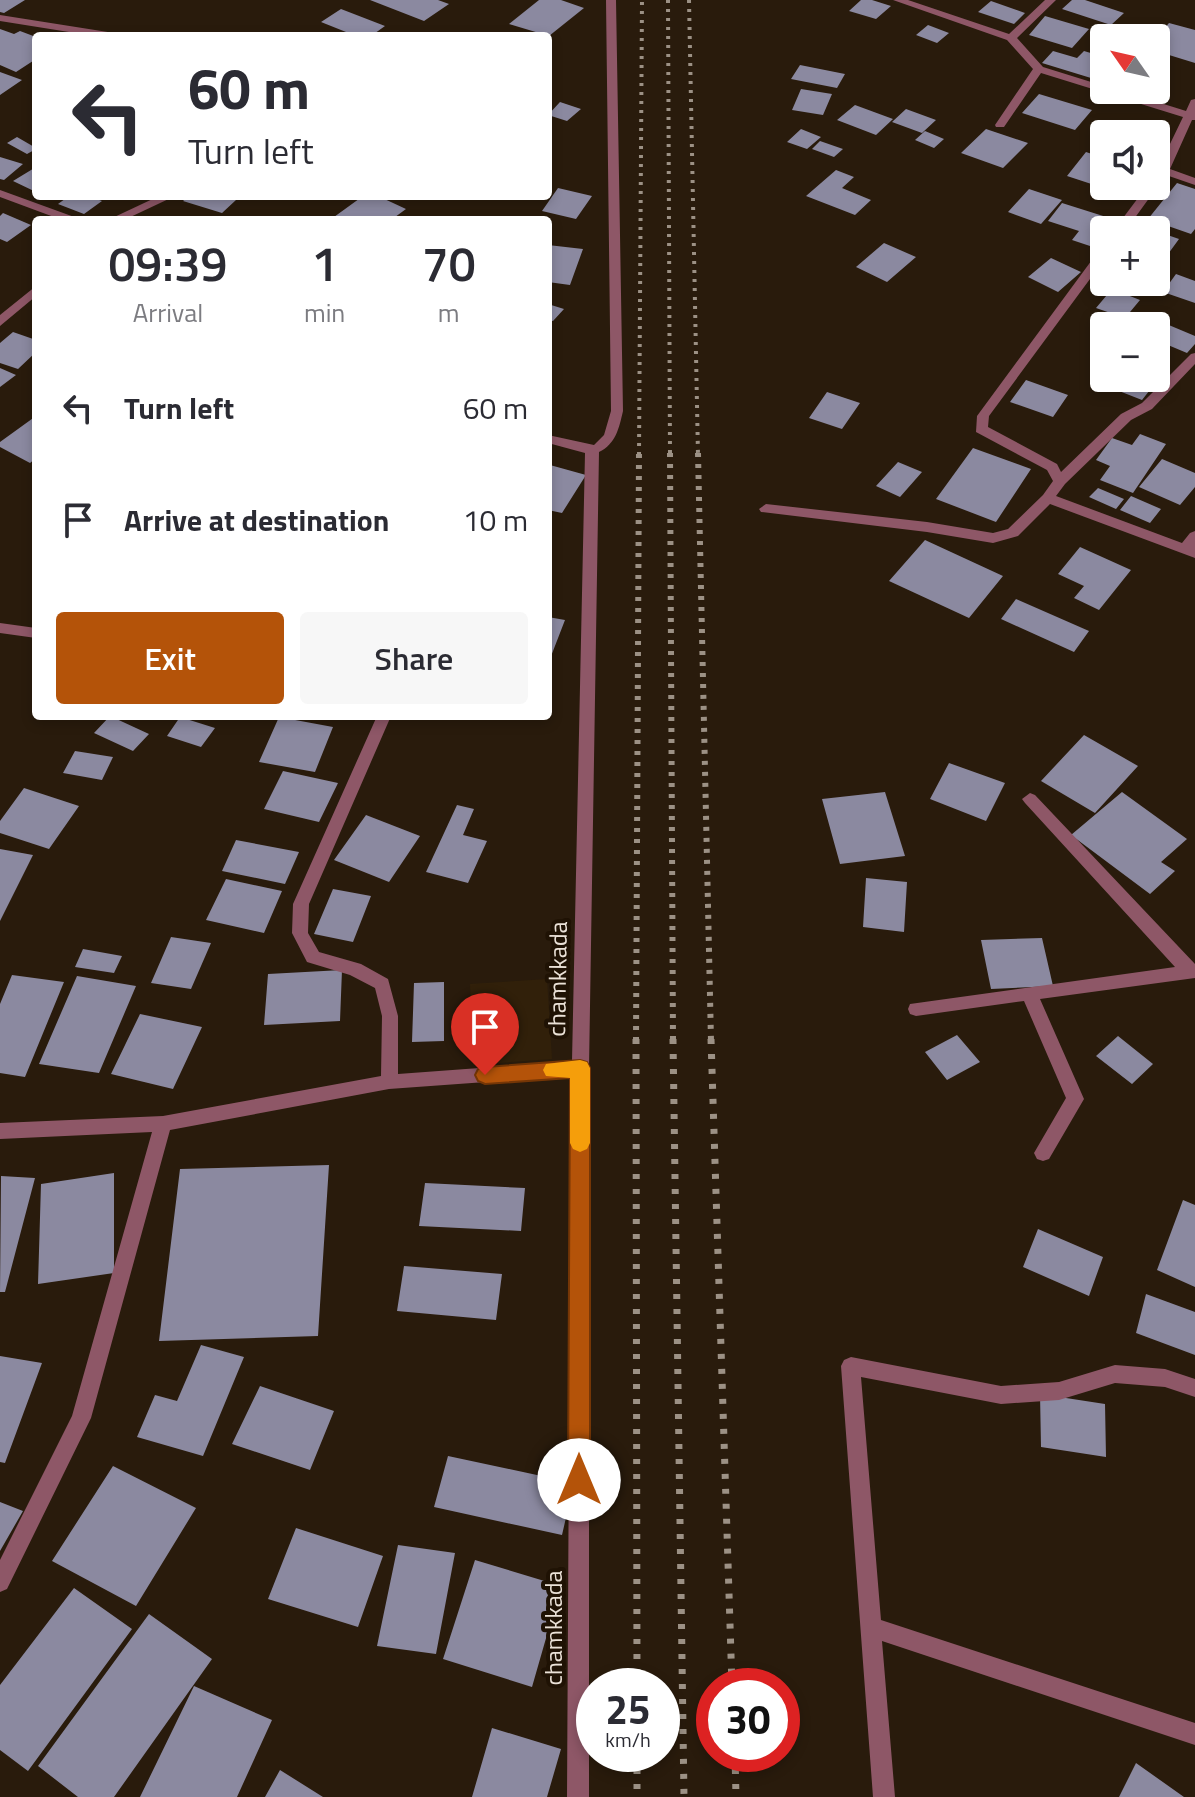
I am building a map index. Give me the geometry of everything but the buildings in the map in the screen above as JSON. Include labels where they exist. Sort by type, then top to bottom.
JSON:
[{"type":"street","points":[[552,440],[592,450],[605,444],[613,431],[617,411],[611,0]]},
{"type":"street","points":[[898,0],[940,9],[1011,38],[1039,69],[1090,84]]},
{"type":"street","points":[[1011,38],[1051,0]]},
{"type":"street","points":[[0,18],[89,32]]},
{"type":"street","points":[[1000,125],[1039,69]]},
{"type":"street","points":[[1170,158],[1195,102]]},
{"type":"street","points":[[1153,104],[1191,116]]},
{"type":"street","points":[[1170,172],[1195,182]]},
{"type":"street","points":[[0,193],[62,216]]},
{"type":"street","points":[[123,216],[160,200]]},
{"type":"street","points":[[1060,481],[1052,467],[981,429],[983,416],[1090,271]]},
{"type":"street","points":[[0,322],[30,303]]},
{"type":"street","points":[[766,509],[927,527],[993,538],[1013,533],[1048,498],[1060,481],[1126,417],[1147,406],[1195,357]]},
{"type":"street","name":"chamkkada","points":[[578,1797],[580,1068],[592,450]]},
{"type":"street","points":[[1048,498],[1190,552],[1195,536]]},
{"type":"street","points":[[0,628],[32,632]]},
{"type":"street","points":[[382,720],[301,904],[300,933],[313,957],[355,969],[382,984],[390,1016],[389,1082]]},
{"type":"street","points":[[1030,799],[1192,971]]},
{"type":"street","points":[[916,1009],[1192,971]]},
{"type":"street","points":[[1029,993],[1075,1099],[1043,1153]]},
{"type":"street","points":[[0,1131],[163,1124],[389,1082],[580,1068]]},
{"type":"street","points":[[0,1582],[81,1418],[163,1124]]},
{"type":"street","points":[[884,1797],[851,1366],[1001,1395],[1059,1391],[1115,1374],[1165,1378],[1195,1388]]},
{"type":"street","points":[[872,1627],[1195,1734]]},
{"type":"shaded area","points":[[547,979],[552,1059],[473,1065],[470,984]]},
{"type":"railway","points":[[639,455],[642,0]]},
{"type":"railway","points":[[668,0],[670,455]]},
{"type":"railway","points":[[689,0],[698,455]]},
{"type":"railway","points":[[636,1041],[639,453]]},
{"type":"railway","points":[[670,453],[673,1041]]},
{"type":"railway","points":[[698,453],[711,1041]]},
{"type":"railway","points":[[673,1039],[684,1797]]},
{"type":"railway","points":[[711,1039],[731,1668]]},
{"type":"railway","points":[[636,1041],[637,1668]]},
{"type":"railway","points":[[637,1772],[637,1797]]},
{"type":"railway","points":[[735,1772],[736,1797]]},
{"type":"slow traffic","points":[[553,1070],[580,1068],[580,1143]]},
{"type":"route","points":[[485,1075],[580,1068],[579,1480]]}]
